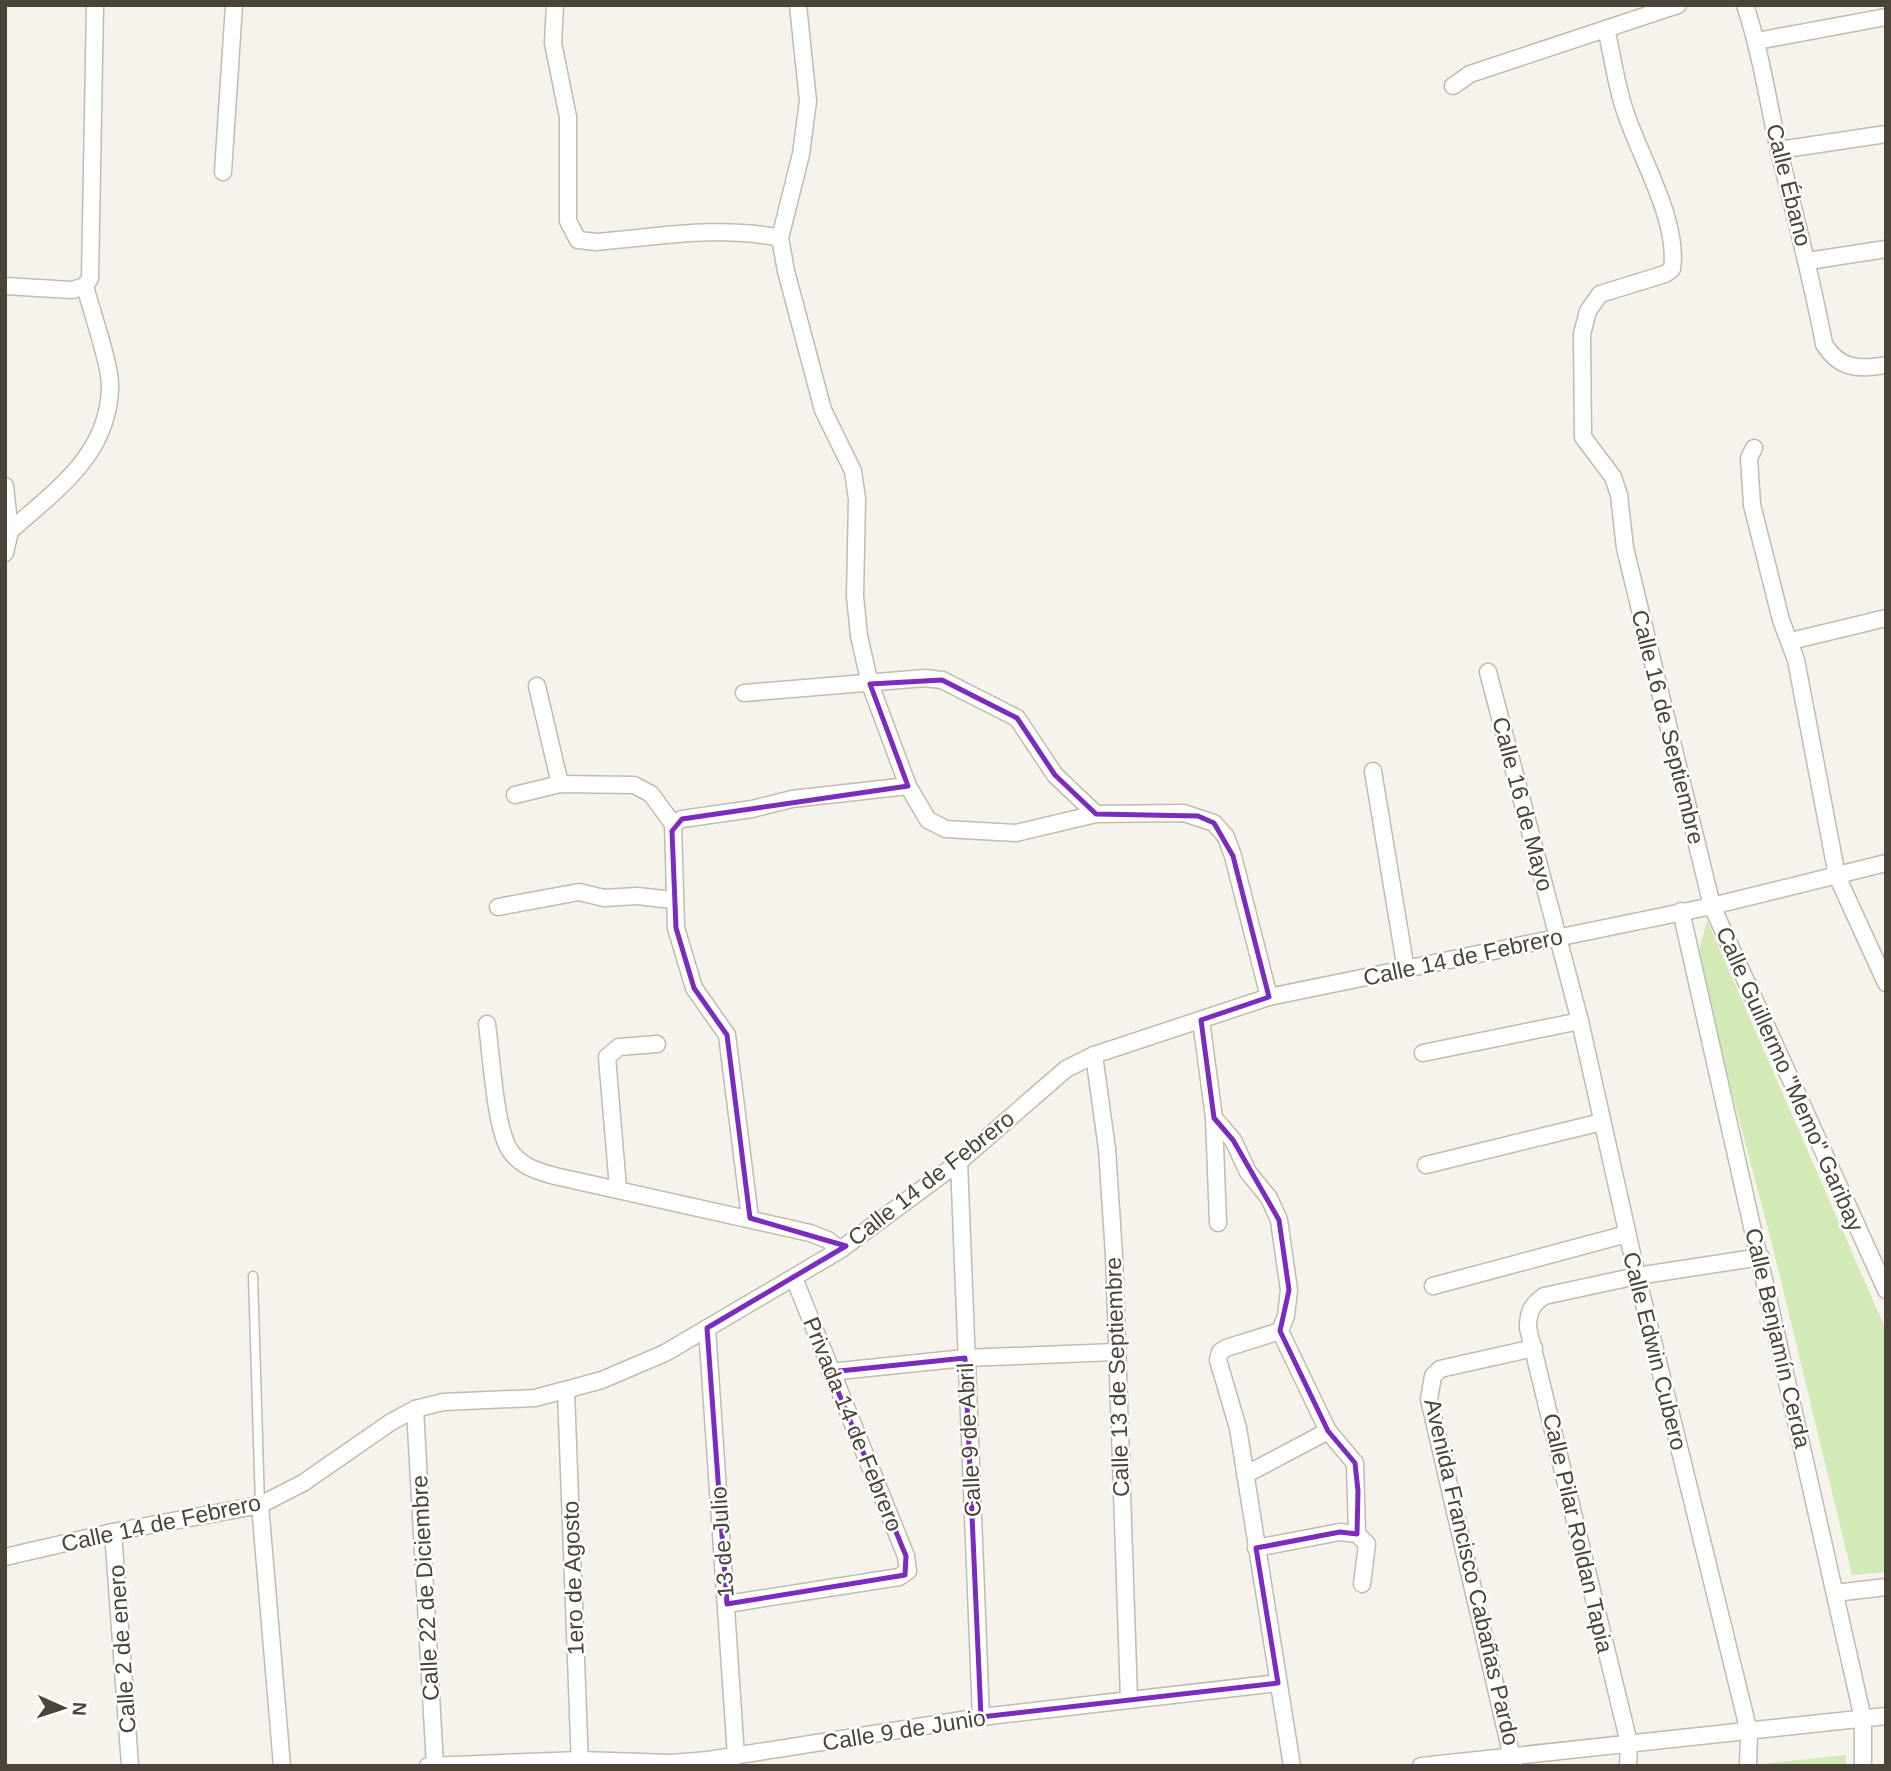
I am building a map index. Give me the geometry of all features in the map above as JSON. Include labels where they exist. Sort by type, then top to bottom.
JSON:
[{"type":"street","points":[[10,531],[81,468],[105,420],[110,384],[85,286],[92,268],[95,5]]},
{"type":"street","points":[[223,172],[234,5]]},
{"type":"street","points":[[555,5],[553,43],[568,117],[568,221],[578,240],[588,243],[720,232],[759,233],[780,238]]},
{"type":"street","points":[[798,5],[808,101],[801,154],[780,238],[786,271],[823,410],[853,471],[858,527],[855,596],[859,636],[870,684],[908,786],[928,820],[946,828],[1016,833],[1096,814],[1184,813],[1214,823],[1226,837],[1233,856],[1269,997]]},
{"type":"street","points":[[1453,86],[1470,74],[1678,5]]},
{"type":"street","name":"Calle Ébano","points":[[1745,5],[1757,40],[1779,150],[1808,261],[1824,344],[1838,361],[1850,367],[1864,369],[1886,365]]},
{"type":"street","points":[[1757,40],[1886,17]]},
{"type":"street","name":"Calle 16 de Septiembre","points":[[1606,29],[1625,112],[1658,195],[1673,261],[1672,269],[1665,275],[1600,294],[1588,311],[1582,334],[1583,437],[1613,478],[1619,495],[1625,548],[1712,906]]},
{"type":"street","points":[[1779,150],[1886,134]]},
{"type":"street","points":[[1808,261],[1886,249]]},
{"type":"street","points":[[5,286],[72,290],[85,286]]},
{"type":"street","points":[[1754,448],[1749,458],[1752,505],[1781,620],[1791,641],[1837,876],[1886,983]]},
{"type":"street","points":[[5,486],[10,531],[5,553]]},
{"type":"street","points":[[1791,641],[1886,618]]},
{"type":"street","name":"Calle 16 de Mayo","points":[[1488,671],[1558,936]]},
{"type":"street","points":[[744,693],[925,678],[942,680],[1017,718],[1055,775],[1096,814]]},
{"type":"street","points":[[537,687],[560,784]]},
{"type":"street","points":[[1373,771],[1406,970]]},
{"type":"street","points":[[515,795],[560,784],[635,785],[651,794],[673,824],[673,900],[676,928],[694,988],[727,1035],[750,1218]]},
{"type":"street","points":[[673,824],[682,819],[752,809],[792,799],[908,786]]},
{"type":"street","name":"Calle 14 de Febrero","points":[[5,1557],[113,1532],[260,1506],[303,1483],[391,1422],[415,1409],[443,1402],[535,1398],[566,1391],[665,1353],[840,1250],[959,1162],[1066,1069],[1094,1055],[1269,997],[1712,906],[1886,863]]},
{"type":"street","points":[[498,906],[579,892],[604,898],[637,896],[673,900]]},
{"type":"street","name":"Calle Guillermo \"Memo\" Garibay","points":[[1712,906],[1886,1290]]},
{"type":"street","name":"Calle Benjamín Cerda","points":[[1681,911],[1863,1719],[1863,1766]]},
{"type":"street","name":"Calle Edwin Cubero","points":[[1558,936],[1580,1021],[1637,1276],[1749,1732],[1748,1766]]},
{"type":"street","points":[[1201,1020],[1214,1118],[1218,1223]]},
{"type":"street","points":[[1423,1053],[1580,1021]]},
{"type":"street","points":[[487,1024],[502,1127],[508,1147],[534,1171],[810,1233],[828,1240],[840,1250]]},
{"type":"street","points":[[618,1188],[607,1057],[620,1047],[657,1044]]},
{"type":"street","name":"Calle 13 de Septiembre","points":[[1094,1055],[1107,1149],[1129,1699]]},
{"type":"street","points":[[1214,1118],[1233,1140],[1248,1172],[1269,1198],[1279,1220],[1289,1290],[1286,1316],[1280,1331],[1328,1431],[1355,1463],[1357,1534]]},
{"type":"street","points":[[1426,1165],[1602,1122]]},
{"type":"street","name":"Calle 9 de Abril","points":[[959,1162],[981,1717]]},
{"type":"street","points":[[1433,1286],[1627,1234]]},
{"type":"street","points":[[1637,1276],[1760,1257]]},
{"type":"street","name":"Calle Pilar Roldan Tapia","points":[[1628,1766],[1629,1744],[1528,1328],[1528,1315],[1534,1302],[1544,1296],[1637,1276]]},
{"type":"street","name":"Privada 14 de Febrero","points":[[727,1604],[899,1577],[908,1571],[906,1556],[794,1278]]},
{"type":"street","name":"13 de Julio","points":[[707,1328],[736,1756]]},
{"type":"street","points":[[1280,1331],[1220,1352],[1218,1360],[1235,1415],[1292,1766]]},
{"type":"street","name":"Avenida Francisco Cabañas Pardo","points":[[1514,1762],[1432,1412],[1430,1386],[1440,1369],[1534,1348]]},
{"type":"street","points":[[830,1372],[965,1358],[1115,1352]]},
{"type":"street","name":"1ero de Agosto","points":[[566,1391],[580,1763]]},
{"type":"street","name":"Calle 22 de Diciembre","points":[[415,1409],[432,1765]]},
{"type":"street","points":[[1245,1475],[1328,1431]]},
{"type":"street","points":[[260,1506],[282,1766]]},
{"type":"street","name":"Calle 2 de enero","points":[[113,1532],[130,1766]]},
{"type":"street","points":[[1256,1548],[1340,1532],[1357,1534],[1367,1544],[1362,1584]]},
{"type":"street","points":[[1835,1593],[1886,1587]]},
{"type":"street","name":"Calle 9 de Junio","points":[[432,1765],[671,1763],[736,1756],[981,1717],[1278,1683]]},
{"type":"street","points":[[1422,1766],[1514,1762],[1629,1744],[1886,1716]]},
{"type":"lane","points":[[253,1276],[260,1506]]},
{"type":"highlighted area","points":[[942,680],[1017,718],[1055,775],[1096,814],[1198,816],[1214,823],[1233,856],[1269,997],[1201,1020],[1214,1118],[1233,1140],[1279,1220],[1289,1290],[1280,1331],[1328,1431],[1355,1463],[1358,1491],[1357,1534],[1340,1532],[1256,1548],[1278,1683],[981,1717],[965,1358],[830,1372],[906,1556],[905,1575],[727,1604],[707,1328],[846,1246],[750,1218],[727,1035],[694,988],[676,928],[672,831],[682,819],[908,786],[870,684]]},
{"type":"green space","points":[[1707,920],[1886,1330],[1886,1572],[1852,1575],[1773,1248],[1697,960]]},
{"type":"green space","points":[[1846,1755],[1846,1766],[1762,1766],[1762,1764]]}]
